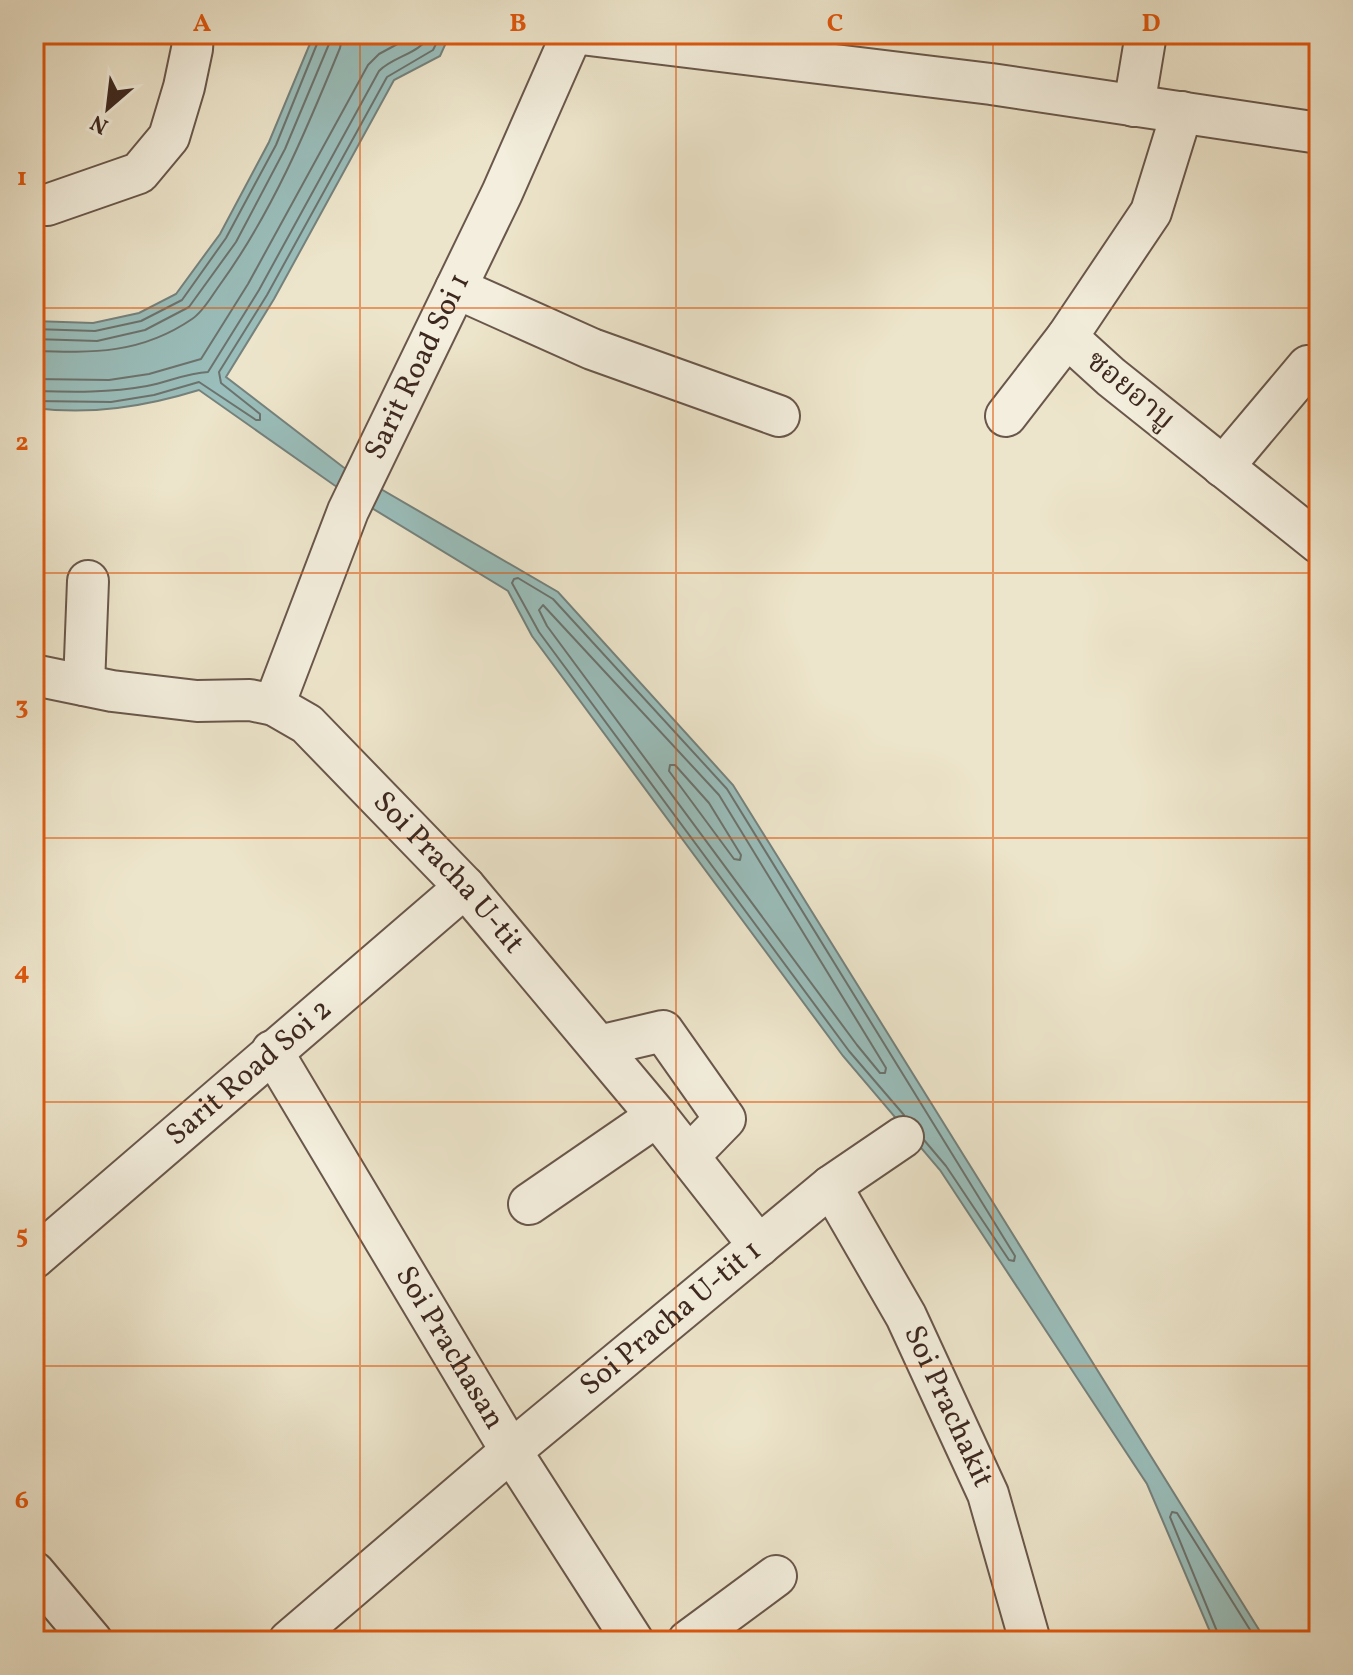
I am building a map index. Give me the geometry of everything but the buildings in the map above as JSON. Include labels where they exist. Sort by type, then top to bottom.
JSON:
[{"type":"street","points":[[34,204],[47,205],[139,173],[169,137],[184,87],[193,34]]},
{"type":"street","name":"Sarit Road Soi 1","points":[[274,705],[348,511],[502,193],[572,34]]},
{"type":"street","points":[[581,34],[702,41],[1319,133]]},
{"type":"street","points":[[1134,106],[1146,34]]},
{"type":"street","name":"ซอยอาบู","points":[[1182,112],[1151,212],[1067,337],[1111,377],[1319,543]]},
{"type":"street","points":[[456,288],[592,349],[779,416]]},
{"type":"street","points":[[1006,416],[1067,337]]},
{"type":"street","points":[[1223,467],[1308,366]]},
{"type":"street","points":[[84,685],[88,581]]},
{"type":"street","name":"Soi Pracha U-tit","points":[[34,675],[197,701],[250,700],[274,705],[307,724],[465,887],[657,1116],[759,1246]]},
{"type":"street","name":"Sarit Road Soi 2","points":[[34,1258],[465,887]]},
{"type":"street","points":[[599,1046],[663,1031],[725,1119],[689,1156]]},
{"type":"street","name":"Soi Prachasan","points":[[272,1051],[511,1451],[633,1641]]},
{"type":"street","points":[[529,1204],[657,1116]]},
{"type":"street","name":"Soi Pracha U-tit 1","points":[[289,1641],[511,1451],[831,1186],[903,1137]]},
{"type":"street","name":"Soi Prachakit","points":[[831,1186],[906,1316],[988,1494],[1030,1641]]},
{"type":"street","points":[[34,1572],[92,1641]]},
{"type":"street","points":[[688,1641],[776,1576]]},
{"type":"water","points":[[314,34],[450,34],[440,56],[394,80],[274,299],[226,377],[343,467],[558,592],[733,785],[1266,1641],[1214,1641],[1147,1484],[940,1170],[843,1056],[532,636],[508,591],[334,485],[199,390],[117,408],[76,411],[34,408],[34,321],[93,323],[139,313],[176,294],[220,234],[269,142]]}]
